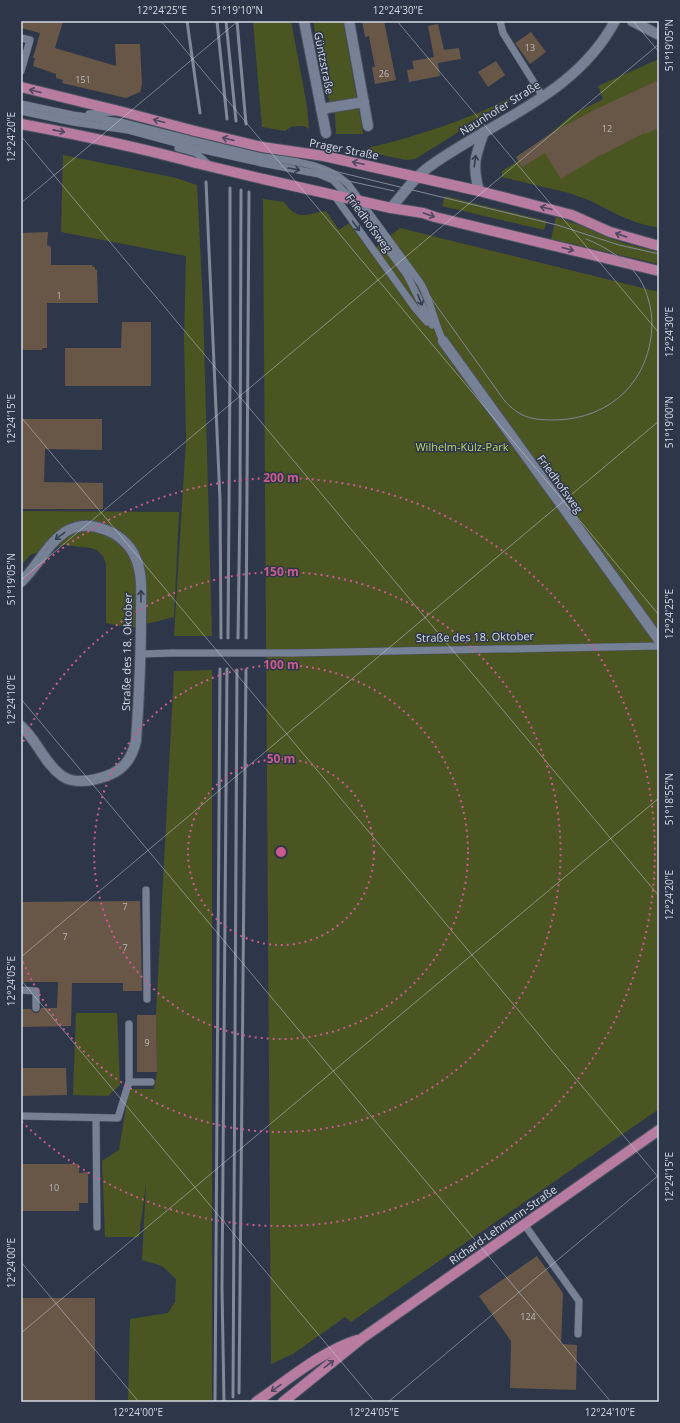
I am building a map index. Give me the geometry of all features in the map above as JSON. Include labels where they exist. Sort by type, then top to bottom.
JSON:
[{"type":"main road","name":"Prager Straße","points":[[21,87],[77,101],[195,147],[262,156],[324,156],[479,191],[572,215],[610,232],[659,246]]},
{"type":"main road","name":"Prager Straße","points":[[21,124],[86,136],[161,153],[195,147]]},
{"type":"main road","name":"Prager Straße","points":[[195,147],[212,167],[391,208],[423,213],[486,230],[659,271]]},
{"type":"main road","name":"Richard-Lehmann-Straße","points":[[283,1402],[361,1339],[659,1130]]},
{"type":"main road","name":"Richard-Lehmann-Straße","points":[[256,1402],[296,1374],[344,1344],[361,1339]]},
{"type":"street","name":"Güntzstraße","points":[[304,21],[326,133]]},
{"type":"street","points":[[348,21],[368,126]]},
{"type":"street","name":"Naunhofer Straße","points":[[391,208],[418,177],[433,164],[543,97],[564,81],[589,59],[603,41],[615,21]]},
{"type":"street","points":[[632,21],[659,35]]},
{"type":"street","name":"Güntzstraße","points":[[321,109],[364,102]]},
{"type":"street","points":[[479,191],[474,171],[474,161],[484,132]]},
{"type":"street","name":"Friedhofsweg","points":[[442,341],[659,640]]},
{"type":"street","name":"Straße des 18. Oktober","points":[[21,582],[33,570],[52,542],[67,531],[81,526],[95,526],[108,530],[119,537],[131,549],[136,558],[141,575],[141,654],[136,741],[133,752],[126,763],[111,774],[95,780],[77,780],[63,777],[47,761],[32,737],[21,726]]},
{"type":"lane","points":[[500,21],[503,34],[543,97]]},
{"type":"lane","points":[[21,38],[30,40],[21,71]]},
{"type":"lane","points":[[77,101],[101,113],[121,117]]},
{"type":"lane","points":[[21,104],[195,147],[262,156]]},
{"type":"lane","points":[[21,111],[73,118],[121,117]]},
{"type":"lane","points":[[73,118],[101,113]]},
{"type":"lane","name":"Friedhofsweg","points":[[262,156],[326,176],[337,183],[351,199],[407,275],[417,292],[427,316],[442,341]]},
{"type":"lane","name":"Friedhofsweg","points":[[262,156],[298,162],[332,173],[348,184],[362,201],[421,284],[428,298],[433,319],[442,341]]},
{"type":"lane","name":"Friedhofsweg","points":[[334,195],[415,308],[442,341]]},
{"type":"lane","name":"Straße des 18. Oktober","points":[[141,654],[292,653],[659,646]]},
{"type":"lane","points":[[146,890],[147,999]]},
{"type":"lane","points":[[21,990],[36,991],[36,1008]]},
{"type":"lane","points":[[21,1116],[118,1118],[129,1082],[129,1024]]},
{"type":"lane","points":[[129,1082],[151,1082]]},
{"type":"lane","points":[[96,1118],[96,1227]]},
{"type":"lane","points":[[524,1224],[578,1301],[578,1334]]},
{"type":"green space","points":[[253,21],[291,21],[307,106],[309,129],[304,126],[297,126],[291,127],[285,131],[262,127]]},
{"type":"green space","points":[[313,21],[343,21],[363,134],[336,134],[335,115],[327,94]]},
{"type":"green space","points":[[659,59],[659,228],[638,223],[618,215],[591,201],[569,193],[502,177],[502,171],[515,163],[572,115],[603,99],[598,86]]},
{"type":"green space","points":[[514,96],[516,99],[470,122],[454,135],[415,159],[406,160],[368,152],[366,150],[368,148],[424,133],[461,120]]},
{"type":"green space","points":[[63,155],[176,178],[197,185],[203,305],[212,636],[174,636],[186,440],[184,339],[186,256],[61,232]]},
{"type":"green space","points":[[445,196],[547,221],[544,230],[442,206]]},
{"type":"green space","name":"Wilhelm-Külz-Park","points":[[263,199],[284,202],[294,213],[299,215],[308,215],[326,211],[339,230],[349,223],[370,252],[400,228],[659,292],[659,1109],[351,1322],[345,1317],[293,1354],[271,1364]]},
{"type":"green space","points":[[556,217],[588,228],[609,238],[659,252],[659,264],[551,239]]},
{"type":"green space","points":[[21,511],[179,512],[174,617],[130,628],[106,623],[106,564],[103,556],[97,550],[91,548],[64,545],[30,555],[21,566]]},
{"type":"green space","points":[[212,670],[212,1402],[128,1402],[130,1319],[168,1313],[175,1302],[176,1279],[162,1266],[142,1260],[146,1183],[139,1237],[105,1237],[102,1161],[119,1150],[129,1089],[154,1089],[157,1072],[156,1015],[174,671]]},
{"type":"green space","points":[[76,1013],[117,1013],[120,1085],[108,1096],[73,1095]]},
{"type":"building","points":[[21,21],[63,21],[55,48],[116,66],[115,44],[140,44],[142,84],[140,92],[126,98],[62,83],[63,80],[56,78],[56,74],[33,66],[35,58],[33,58],[40,33],[21,28]]},
{"type":"building","points":[[362,21],[384,21],[396,80],[375,84],[372,67],[375,67],[369,36],[365,37]]},
{"type":"building","points":[[438,24],[444,50],[459,48],[461,59],[438,63],[440,76],[409,82],[407,70],[414,69],[412,61],[434,57],[428,26]]},
{"type":"building","points":[[531,32],[546,52],[530,64],[515,43]]},
{"type":"building","points":[[496,61],[505,75],[488,87],[478,72]]},
{"type":"building","points":[[659,80],[659,128],[645,134],[644,133],[602,154],[561,179],[545,153],[522,167],[516,157],[553,132],[596,109]]},
{"type":"building","points":[[48,232],[47,245],[51,247],[51,265],[92,265],[95,267],[97,270],[98,303],[47,303],[47,348],[43,348],[42,350],[24,350],[21,347],[21,233]]},
{"type":"building","points":[[122,322],[151,322],[151,386],[65,386],[65,348],[121,348]]},
{"type":"building","points":[[21,419],[102,419],[102,450],[45,449],[44,482],[103,483],[103,509],[21,509]]},
{"type":"building","points":[[140,901],[142,991],[123,991],[123,983],[72,983],[71,1026],[22,1027],[22,1009],[31,1009],[36,1013],[39,1012],[41,1008],[57,1008],[58,982],[21,982],[21,902]]},
{"type":"building","points":[[137,1015],[156,1015],[157,1072],[137,1072]]},
{"type":"building","points":[[21,1068],[66,1068],[67,1095],[21,1096]]},
{"type":"building","points":[[21,1164],[79,1164],[79,1173],[88,1172],[88,1203],[79,1203],[79,1211],[21,1211]]},
{"type":"building","points":[[537,1256],[563,1293],[561,1344],[577,1345],[576,1390],[510,1388],[511,1341],[479,1296]]},
{"type":"building","points":[[21,1298],[95,1298],[95,1402],[21,1402]]},
{"type":"tram line","points":[[305,164],[557,225],[619,245],[659,254]]},
{"type":"tram line","points":[[326,176],[394,191]]},
{"type":"tram line","points":[[421,284],[504,400],[515,411],[527,417],[540,419],[555,420],[575,418],[594,412],[610,404],[624,393],[636,379],[650,344],[652,324],[647,294],[634,271],[615,254],[586,239]]},
{"type":"railway","points":[[187,21],[200,113]]},
{"type":"railway","points":[[217,21],[227,119]]},
{"type":"railway","points":[[226,21],[236,121]]},
{"type":"railway","points":[[237,21],[246,124]]},
{"type":"railway","points":[[206,182],[220,500],[221,638]]},
{"type":"railway","points":[[228,638],[230,188]]},
{"type":"railway","points":[[238,638],[241,190]]},
{"type":"railway","points":[[246,638],[249,192]]},
{"type":"railway","points":[[215,1402],[220,669]]},
{"type":"railway","points":[[224,1402],[222,1288],[227,669]]},
{"type":"railway","points":[[233,1397],[237,670]]},
{"type":"railway","points":[[239,1393],[246,670]]}]
